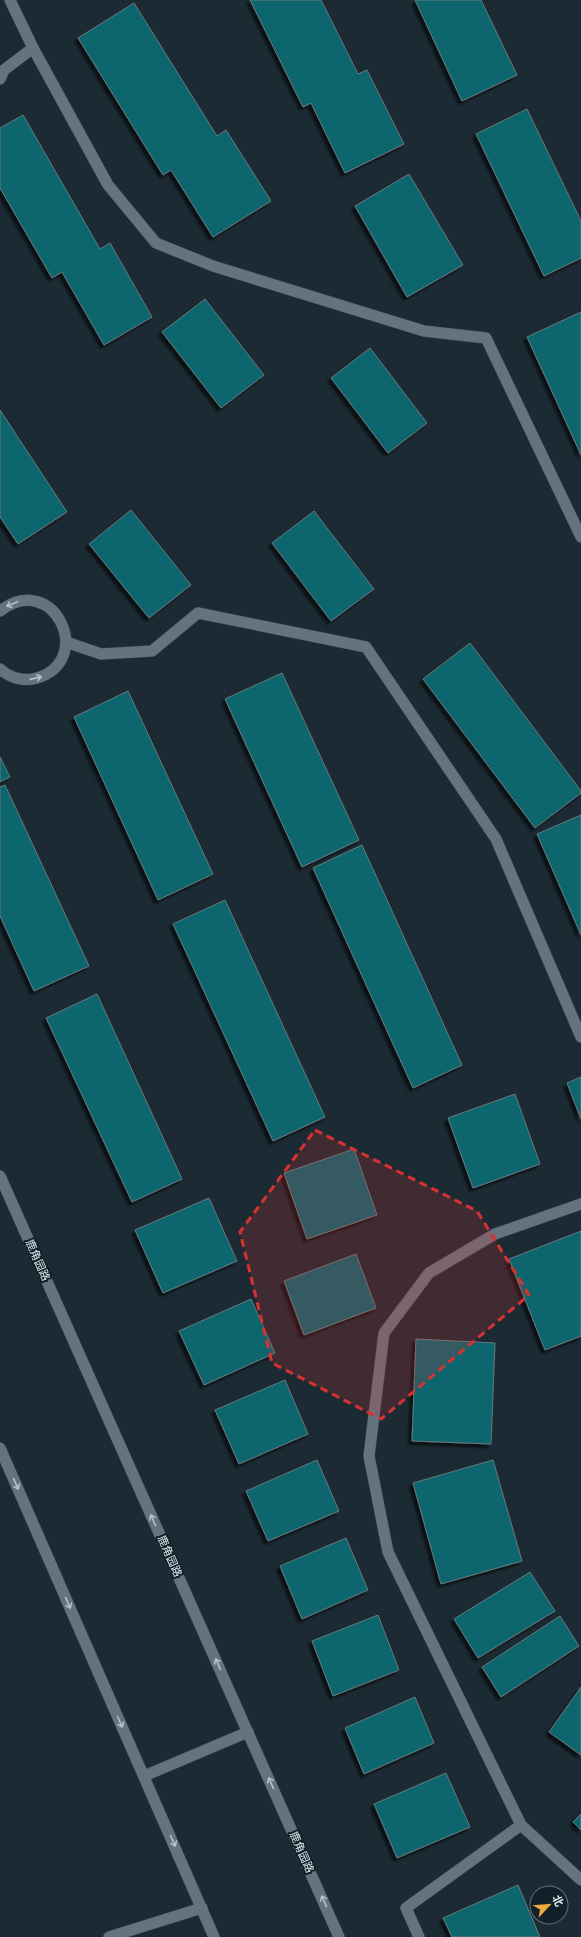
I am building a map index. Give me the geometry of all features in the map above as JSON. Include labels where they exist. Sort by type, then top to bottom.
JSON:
[{"type":"street","points":[[10,0],[33,48],[108,185],[156,243],[213,266],[424,331],[486,338],[581,537]]},
{"type":"street","points":[[0,79],[4,70],[33,48]]},
{"type":"street","points":[[0,611],[8,605],[21,601],[35,601],[48,607],[58,616],[64,628],[66,642],[63,656],[56,667],[45,676],[32,680],[18,679],[5,674],[0,669]]},
{"type":"street","points":[[66,642],[101,654],[152,652],[198,614],[366,647],[496,839],[581,1037]]},
{"type":"street","name":"鹿角园路","points":[[0,1176],[340,1937]]},
{"type":"street","points":[[581,1204],[496,1234],[429,1273],[384,1333],[369,1456],[388,1552],[522,1825],[581,1880]]},
{"type":"street","points":[[0,1448],[214,1937]]},
{"type":"street","points":[[144,1776],[248,1732]]},
{"type":"street","points":[[419,1937],[406,1908],[522,1825]]},
{"type":"street","points":[[109,1937],[202,1908]]},
{"type":"highlighted area","points":[[315,1130],[477,1211],[529,1295],[381,1419],[272,1363],[240,1232]]},
{"type":"building","points":[[250,0],[321,0],[358,74],[367,70],[404,144],[345,173],[311,103],[303,107]]},
{"type":"building","points":[[415,0],[481,0],[517,75],[462,101]]},
{"type":"building","points":[[134,3],[217,136],[226,130],[271,201],[213,237],[171,170],[163,175],[78,38]]},
{"type":"building","points":[[527,109],[581,221],[581,258],[544,276],[476,134]]},
{"type":"building","points":[[23,115],[100,249],[110,243],[152,317],[104,345],[62,272],[52,278],[0,188],[0,128]]},
{"type":"building","points":[[409,174],[463,265],[407,297],[355,206]]},
{"type":"building","points":[[205,299],[264,375],[221,408],[162,332]]},
{"type":"building","points":[[581,312],[581,455],[527,337]]},
{"type":"building","points":[[370,348],[427,423],[388,453],[331,378]]},
{"type":"building","points":[[0,410],[67,512],[18,544],[0,517]]},
{"type":"building","points":[[131,510],[191,585],[149,618],[89,544]]},
{"type":"building","points":[[314,511],[374,589],[331,621],[272,543]]},
{"type":"building","points":[[470,643],[581,791],[581,793],[535,828],[423,679]]},
{"type":"building","points":[[282,673],[359,840],[302,867],[225,699]]},
{"type":"building","points":[[128,691],[213,874],[158,900],[74,717]]},
{"type":"building","points":[[0,757],[10,777],[0,782]]},
{"type":"building","points":[[5,785],[89,966],[34,991],[0,916],[0,787]]},
{"type":"building","points":[[581,815],[581,935],[537,834]]},
{"type":"building","points":[[362,845],[462,1065],[413,1088],[313,868]]},
{"type":"building","points":[[225,900],[325,1117],[273,1141],[173,924]]},
{"type":"building","points":[[97,994],[182,1179],[132,1202],[46,1018]]},
{"type":"building","points":[[581,1077],[581,1119],[567,1083]]},
{"type":"building","points":[[515,1094],[540,1164],[473,1188],[448,1118]]},
{"type":"building","points":[[354,1149],[377,1215],[307,1239],[284,1173]]},
{"type":"building","points":[[209,1198],[237,1261],[163,1293],[135,1230]]},
{"type":"building","points":[[581,1231],[581,1336],[545,1350],[509,1259]]},
{"type":"building","points":[[356,1254],[376,1308],[304,1335],[284,1281]]},
{"type":"building","points":[[251,1299],[275,1353],[204,1385],[179,1331]]},
{"type":"building","points":[[416,1339],[495,1343],[491,1444],[412,1441]]},
{"type":"building","points":[[285,1380],[308,1434],[239,1464],[215,1410]]},
{"type":"building","points":[[317,1460],[339,1511],[268,1541],[246,1491]]},
{"type":"building","points":[[493,1460],[522,1561],[441,1584],[413,1483]]},
{"type":"building","points":[[346,1538],[368,1590],[302,1619],[280,1566]]},
{"type":"building","points":[[530,1572],[555,1611],[478,1658],[454,1619]]},
{"type":"building","points":[[378,1615],[399,1670],[333,1696],[312,1641]]},
{"type":"building","points":[[560,1616],[579,1646],[501,1697],[482,1667]]},
{"type":"building","points":[[581,1687],[581,1755],[549,1732]]},
{"type":"building","points":[[415,1697],[434,1743],[364,1774],[345,1728]]},
{"type":"building","points":[[446,1773],[470,1827],[397,1858],[374,1804]]},
{"type":"building","points":[[581,1814],[581,1830],[573,1822]]},
{"type":"building","points":[[518,1885],[529,1911],[529,1925],[535,1925],[540,1937],[452,1937],[443,1918]]}]
